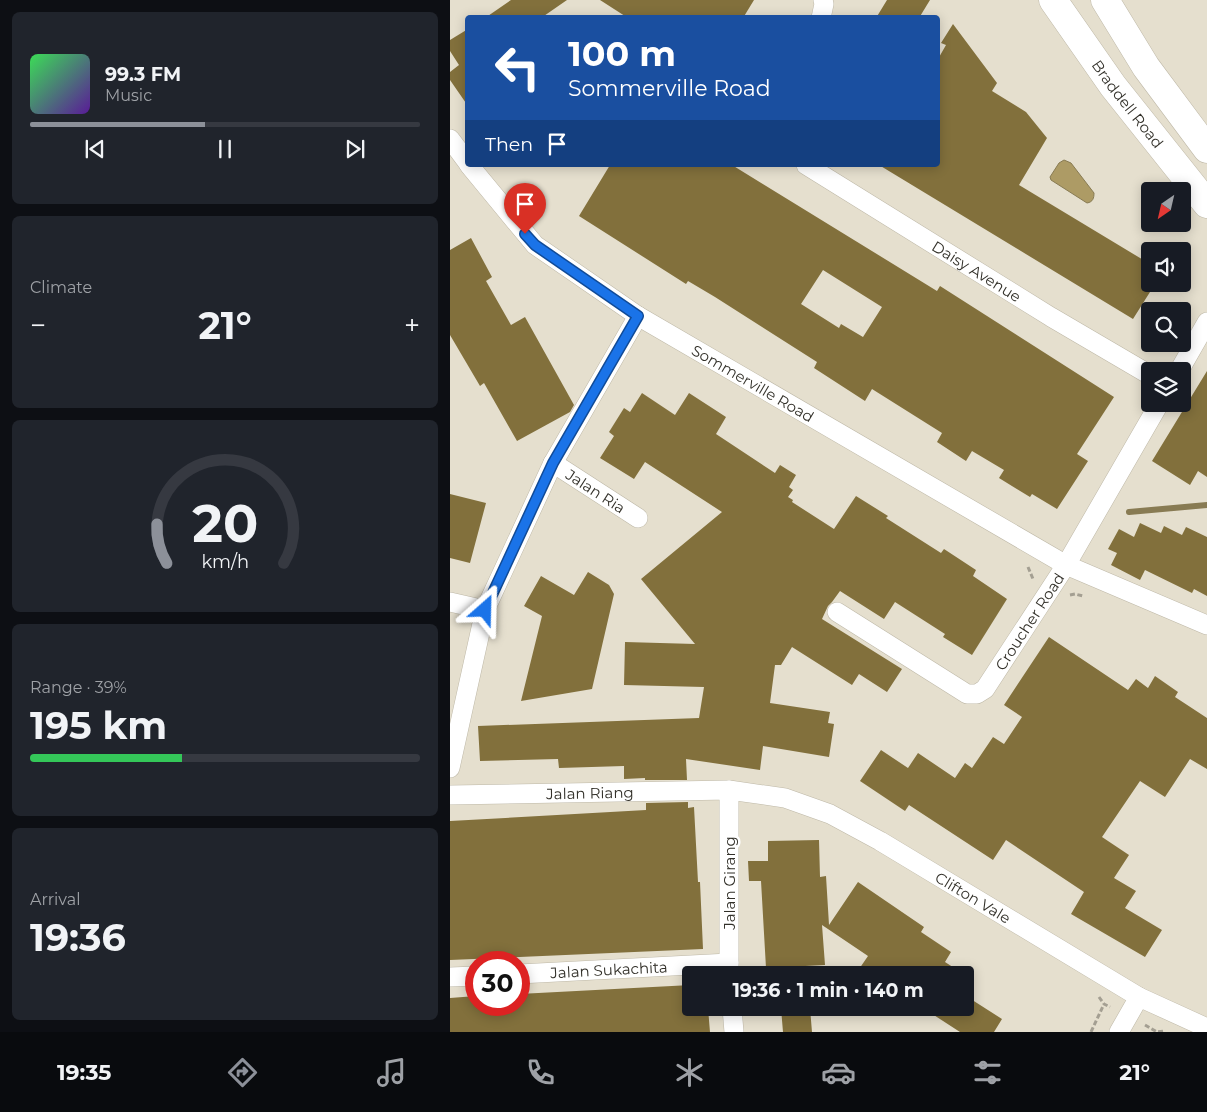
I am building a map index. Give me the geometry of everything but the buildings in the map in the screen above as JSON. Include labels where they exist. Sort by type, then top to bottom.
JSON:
[{"type":"highway","name":"Braddell Road","points":[[1053,0],[1114,86],[1207,204]]},
{"type":"highway","points":[[1105,0],[1146,67],[1207,149]]},
{"type":"street","points":[[822,15],[823,0]]},
{"type":"street","name":"Sommerville Road","points":[[450,139],[465,160]]},
{"type":"street","name":"Sommerville Road","points":[[471,167],[535,245],[638,316],[1066,565],[1207,625]]},
{"type":"street","name":"Daisy Avenue","points":[[809,167],[1051,317],[1141,370]]},
{"type":"street","name":"Jalan Ria","points":[[450,768],[485,610],[553,463],[638,316]]},
{"type":"street","points":[[1184,362],[1207,322]]},
{"type":"street","name":"Croucher Road","points":[[837,612],[967,694],[977,694],[985,689],[1066,565],[1155,412]]},
{"type":"street","name":"Jalan Ria","points":[[553,463],[638,518]]},
{"type":"street","points":[[450,602],[485,610]]},
{"type":"street","name":"Jalan Riang","points":[[450,795],[729,790]]},
{"type":"street","name":"Jalan Girang","points":[[729,790],[729,966]]},
{"type":"street","name":"Clifton Vale","points":[[729,790],[785,798],[830,814],[1139,997],[1207,1028]]},
{"type":"street","name":"Jalan Sukachita","points":[[530,974],[682,970]]},
{"type":"street","points":[[450,977],[465,976]]},
{"type":"street","points":[[1124,1024],[1139,997]]},
{"type":"street","points":[[733,1016],[734,1032]]},
{"type":"path","points":[[1026,564],[1034,578],[1031,583]]},
{"type":"path","points":[[1092,992],[1100,997],[1104,1004],[1124,1024],[1156,1032],[1167,1032]]},
{"type":"path","points":[[1091,1032],[1104,1004]]},
{"type":"shaded area","points":[[1064,160],[1071,163],[1094,193],[1091,202],[1087,203],[1051,180],[1050,177],[1059,163]]},
{"type":"waterway","points":[[1129,512],[1207,505]]},
{"type":"route","points":[[485,610],[553,463],[638,316],[535,245],[525,234]]}]
